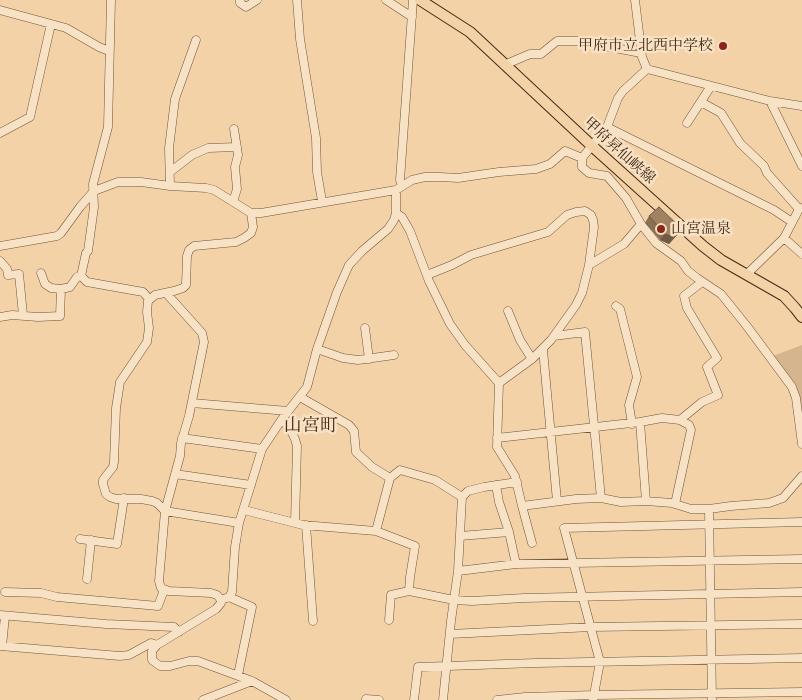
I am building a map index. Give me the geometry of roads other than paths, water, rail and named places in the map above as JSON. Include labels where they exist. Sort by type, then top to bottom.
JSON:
[{"type":"main road","name":"甲府昇仙峡線","points":[[420,0],[470,32],[703,246],[721,260],[784,296],[802,318]]},
{"type":"street","points":[[81,276],[88,251],[94,208],[93,184],[108,127],[110,110],[109,50],[111,0]]},
{"type":"street","points":[[240,0],[240,3],[246,7],[257,0]]},
{"type":"street","points":[[297,0],[300,39],[316,138],[322,201]]},
{"type":"street","points":[[386,0],[412,18]]},
{"type":"street","points":[[286,700],[252,681],[198,661],[160,666],[155,664],[151,655],[156,645],[216,608],[221,603],[221,600],[229,597],[232,592],[235,548],[240,523],[262,450],[282,419],[307,387],[317,350],[337,292],[349,265],[388,229],[396,213],[413,0]]},
{"type":"street","points":[[635,0],[641,53],[647,69]]},
{"type":"street","points":[[0,10],[66,28],[99,48],[109,50]]},
{"type":"street","points":[[0,133],[30,117],[51,24]]},
{"type":"street","points":[[170,186],[169,148],[175,99],[196,40]]},
{"type":"street","points":[[504,65],[530,54],[541,54],[557,41],[580,41],[641,53]]},
{"type":"street","points":[[647,69],[770,101],[802,106]]},
{"type":"street","points":[[647,69],[618,98],[607,127],[582,158],[582,167],[589,173],[607,176],[626,198],[641,224],[656,243],[682,261],[688,271],[721,294],[732,306],[786,377],[796,398],[802,444]]},
{"type":"street","points":[[687,123],[711,86]]},
{"type":"street","points":[[770,101],[802,166]]},
{"type":"street","points":[[701,102],[721,113],[740,144],[764,166],[768,173],[801,209],[784,238],[746,274]]},
{"type":"street","points":[[607,127],[774,210],[792,222]]},
{"type":"street","points":[[233,202],[237,189],[235,167],[238,155],[234,129]]},
{"type":"street","points":[[170,172],[192,155],[208,148],[237,147]]},
{"type":"street","points":[[0,246],[50,237],[61,233],[94,192],[118,182],[141,182],[206,188],[214,190],[251,213],[261,213],[399,188],[412,180],[425,177],[458,178],[536,169],[550,164],[565,151],[582,158]]},
{"type":"street","points":[[427,275],[452,265],[471,254],[548,232],[567,216],[576,212],[585,211],[591,215],[594,227],[589,265],[582,293],[576,305],[543,350],[499,383]]},
{"type":"street","points":[[240,523],[165,511],[152,501],[116,499],[106,494],[103,489],[103,480],[113,467],[114,462],[116,408],[120,382],[122,376],[147,342],[149,328],[147,304],[149,298],[183,288],[186,285],[189,250],[194,246],[222,244],[244,238],[250,233],[253,227],[251,213]]},
{"type":"street","points":[[396,213],[402,217],[410,231],[427,275],[450,324],[465,345],[499,383],[496,447],[515,476],[532,543]]},
{"type":"street","points":[[589,265],[624,244],[641,224]]},
{"type":"street","points":[[784,238],[802,254]]},
{"type":"street","points":[[0,262],[6,268],[8,275],[18,274],[23,315]]},
{"type":"street","points":[[41,273],[45,284],[51,288],[61,289],[70,287],[76,277],[81,276]]},
{"type":"street","points":[[81,276],[87,282],[143,292],[149,298]]},
{"type":"street","points":[[680,420],[702,402],[718,395],[707,367],[717,358],[687,308],[684,296],[702,282]]},
{"type":"street","points":[[0,317],[12,315],[60,316],[61,289]]},
{"type":"street","points":[[166,293],[202,333],[204,346],[192,403],[182,438],[180,456],[165,511],[159,585],[164,590],[211,593],[217,595],[221,600]]},
{"type":"street","points":[[616,306],[620,309],[637,377],[630,406],[636,423],[646,500]]},
{"type":"street","points":[[508,312],[520,340],[532,358]]},
{"type":"street","points":[[365,328],[369,359]]},
{"type":"street","points":[[554,336],[584,332],[602,498]]},
{"type":"street","points":[[317,350],[342,358],[369,359],[394,354]]},
{"type":"street","points":[[543,350],[557,501]]},
{"type":"street","points":[[300,397],[349,425],[354,430],[356,452],[372,467],[390,478]]},
{"type":"street","points":[[192,403],[288,411]]},
{"type":"street","points":[[497,438],[636,423],[662,418],[680,420],[689,425],[691,430],[675,504]]},
{"type":"street","points":[[282,419],[295,439],[296,446],[295,523]]},
{"type":"street","points":[[182,438],[262,450]]},
{"type":"street","points":[[376,531],[390,478],[400,470],[435,480],[462,497]]},
{"type":"street","points":[[175,474],[251,485]]},
{"type":"street","points":[[522,506],[602,498],[621,502],[646,500],[675,504],[691,509],[769,503],[776,501],[789,492],[802,476]]},
{"type":"street","points":[[443,700],[458,571],[462,497],[468,491],[517,482]]},
{"type":"street","points":[[496,485],[516,564]]},
{"type":"street","points":[[80,539],[117,544],[124,498]]},
{"type":"street","points":[[709,509],[712,697]]},
{"type":"street","points":[[244,510],[306,525],[376,531],[415,546],[409,591]]},
{"type":"street","points":[[594,698],[600,662],[564,528],[710,526],[802,522]]},
{"type":"street","points":[[306,525],[313,621]]},
{"type":"street","points":[[460,536],[509,532]]},
{"type":"street","points":[[86,579],[91,540]]},
{"type":"street","points":[[458,571],[516,564],[802,558]]},
{"type":"street","points":[[5,592],[41,593],[158,606],[164,590]]},
{"type":"street","points":[[389,620],[391,595],[409,591],[454,600],[472,601],[710,593],[802,592]]},
{"type":"street","points":[[229,597],[252,607],[238,676]]},
{"type":"street","points":[[156,645],[151,643],[129,655],[120,656],[1,646],[2,616],[174,627],[179,632]]},
{"type":"street","points":[[450,634],[591,627],[802,624]]},
{"type":"street","points":[[414,700],[418,667],[446,668],[536,663],[802,658]]},
{"type":"street","points":[[203,700],[252,681]]},
{"type":"street","points":[[497,700],[525,697],[712,697],[802,692]]},
{"type":"street","points":[[366,699],[379,700]]},
{"type":"place","name":"甲府市立北西中学校","points":[[723,46]]},
{"type":"place","name":"山宮温泉","points":[[661,229]]},
{"type":"district","name":"山宮町","points":[[311,426]]}]
